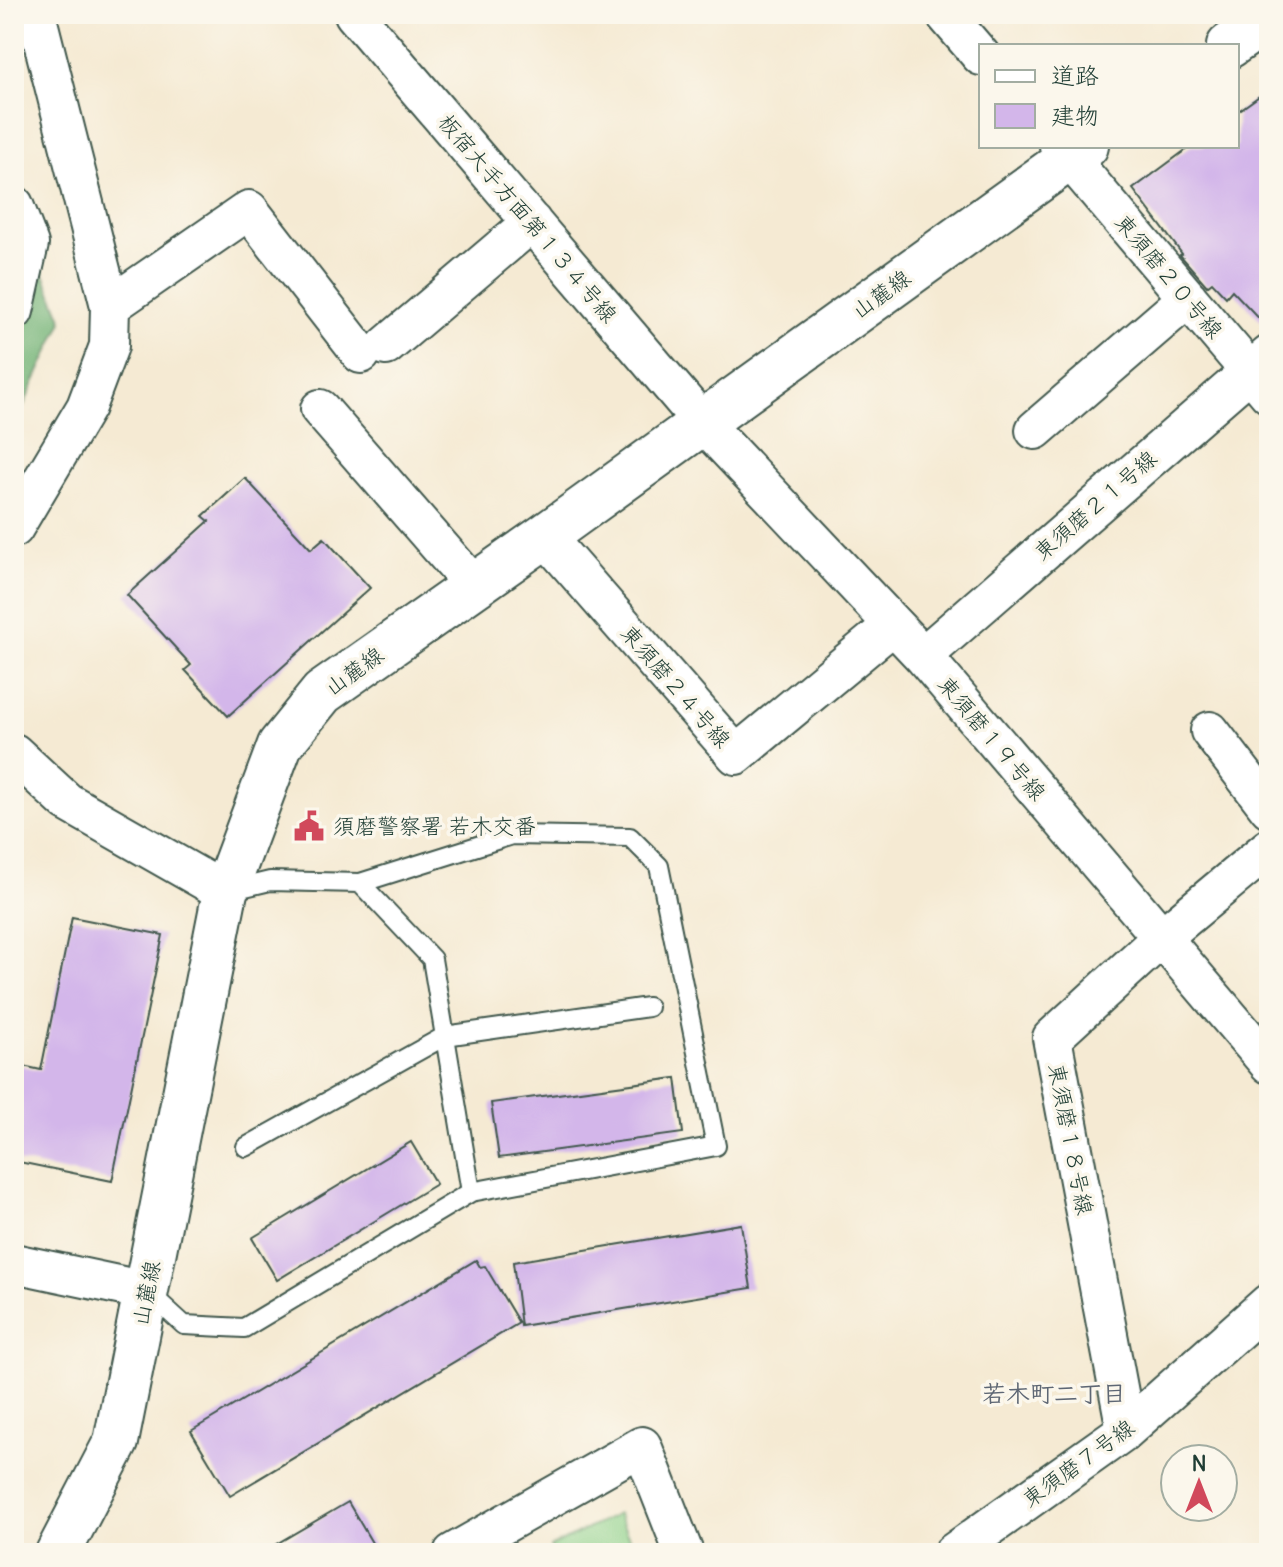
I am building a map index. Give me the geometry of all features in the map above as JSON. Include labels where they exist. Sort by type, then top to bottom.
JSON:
[{"type":"main road","points":[[1232,44],[1269,18]]},
{"type":"main road","name":"山麓線","points":[[58,1553],[116,1442],[225,892],[280,745],[322,693],[545,536],[1071,150]]},
{"type":"street","points":[[14,528],[86,407],[109,346],[110,306],[36,14]]},
{"type":"street","name":"板宿大手方面第１３４号線","points":[[354,14],[702,422]]},
{"type":"street","points":[[945,14],[979,54]]},
{"type":"street","name":"東須磨２０号線","points":[[1071,150],[1188,298],[1262,373]]},
{"type":"street","points":[[14,205],[29,244],[14,311]]},
{"type":"street","points":[[110,306],[249,210],[373,350],[532,222]]},
{"type":"street","points":[[1035,430],[1188,298]]},
{"type":"street","name":"東須磨２１号線","points":[[923,656],[1262,373]]},
{"type":"street","points":[[320,409],[474,586]]},
{"type":"street","name":"東須磨１９号線","points":[[702,422],[923,656],[1269,1064]]},
{"type":"street","name":"東須磨２４号線","points":[[545,536],[736,755],[893,625]]},
{"type":"street","points":[[1210,731],[1269,808]]},
{"type":"street","points":[[14,753],[67,802],[225,892]]},
{"type":"street","name":"東須磨１８号線","points":[[1126,1430],[1052,1038],[1161,938],[1269,848]]},
{"type":"street","points":[[14,1263],[146,1291]]},
{"type":"street","name":"東須磨７号線","points":[[953,1553],[1126,1430],[1269,1303]]},
{"type":"street","points":[[453,1553],[642,1446],[684,1553]]},
{"type":"lane","points":[[146,1291],[184,1325],[244,1328],[471,1192],[716,1146],[659,866],[630,837],[512,835],[360,883],[270,881],[225,892]]},
{"type":"lane","points":[[360,883],[432,959],[471,1192]]},
{"type":"lane","points":[[246,1147],[445,1036],[648,1007]]},
{"type":"green space","points":[[14,201],[63,321],[14,426]]},
{"type":"green space","points":[[618,1514],[636,1553],[553,1553],[550,1547]]},
{"type":"building","points":[[1269,89],[1269,329],[1232,290],[1226,297],[1212,282],[1207,286],[1180,255],[1133,189],[1188,148],[1239,148],[1239,111]]},
{"type":"building","points":[[245,478],[311,549],[324,538],[370,588],[228,716],[185,670],[191,665],[127,595],[209,521],[203,516]]},
{"type":"building","points":[[72,917],[163,935],[112,1181],[14,1161],[14,1064],[41,1070]]},
{"type":"building","points":[[676,1078],[683,1133],[499,1158],[491,1103]]},
{"type":"building","points":[[411,1142],[436,1184],[277,1280],[252,1238]]},
{"type":"building","points":[[741,1224],[751,1288],[521,1326],[513,1262]]},
{"type":"building","points":[[476,1260],[480,1267],[485,1266],[519,1323],[230,1496],[191,1431]]},
{"type":"building","points":[[348,1502],[378,1553],[261,1553]]},
{"type":"place","name":"須磨警察署 若木交番","points":[[309,826]]},
{"type":"district","name":"若木町二丁目","points":[[1054,1393]]}]
